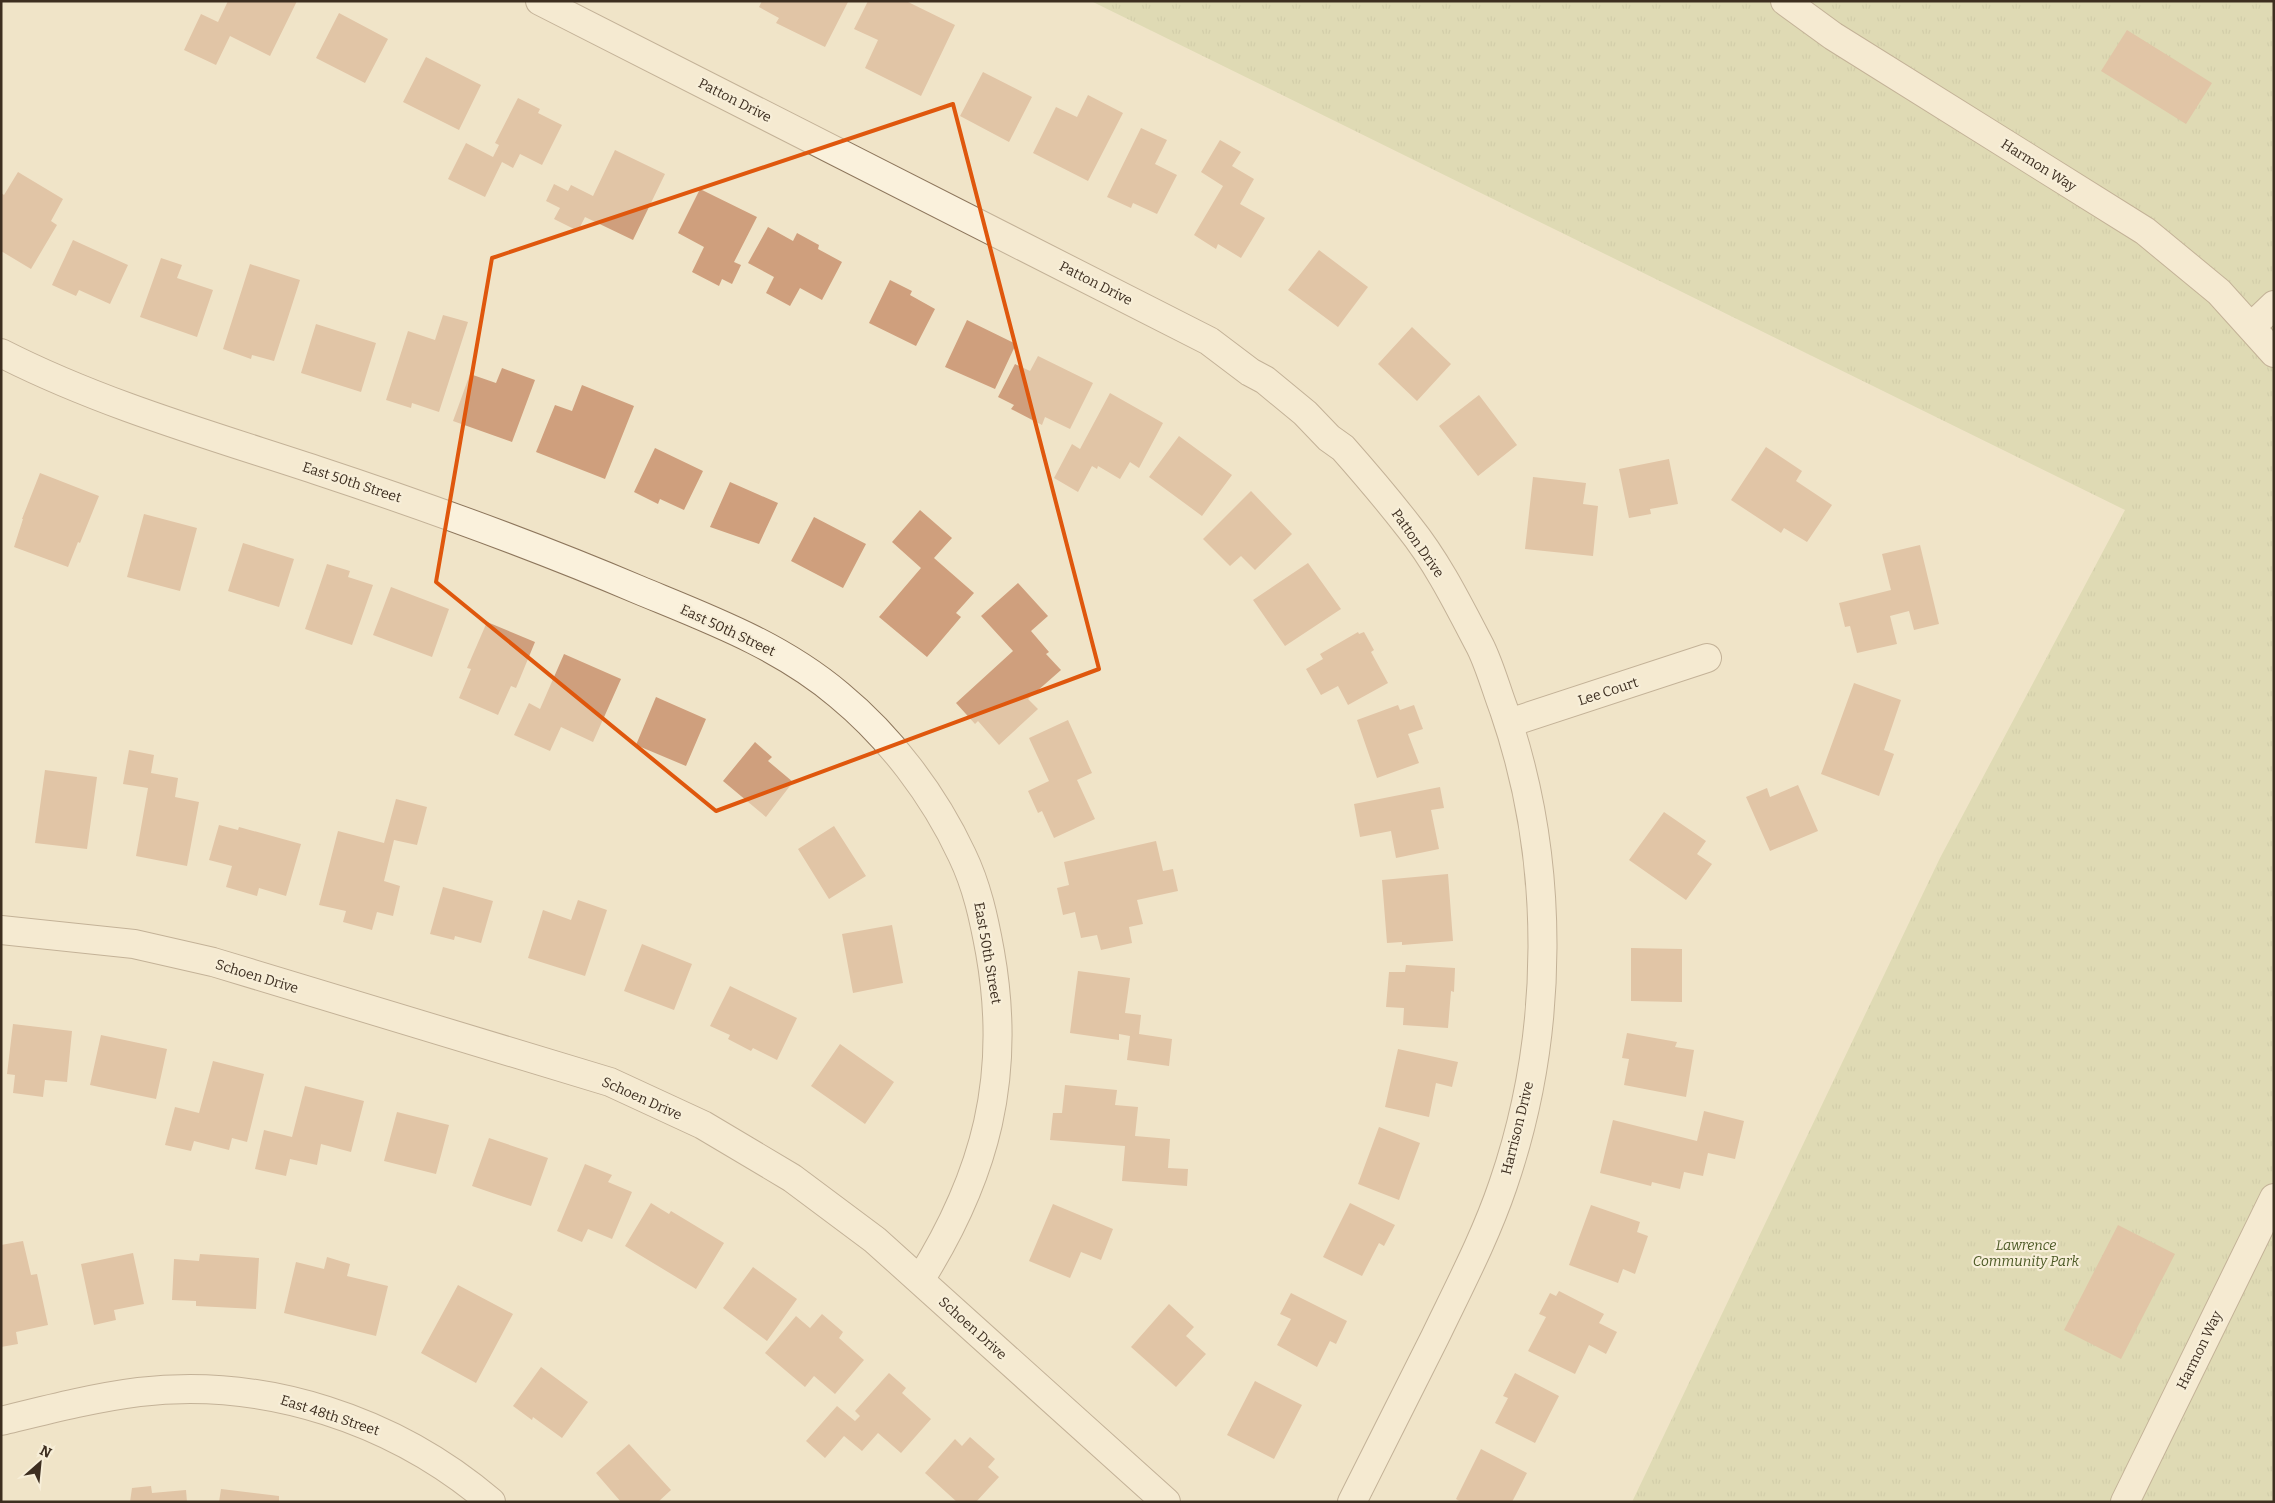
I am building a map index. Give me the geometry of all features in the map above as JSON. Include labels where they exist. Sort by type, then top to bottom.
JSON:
[{"type":"street","name":"Patton Drive","points":[[540,1],[1209,340],[1250,372],[1265,380],[1305,413],[1329,438],[1343,448],[1409,527],[1447,585],[1480,646],[1509,724]]},
{"type":"street","name":"Harmon Way","points":[[1785,1],[1833,36],[2144,231],[2219,292],[2274,353]]},
{"type":"street","points":[[2251,327],[2274,305]]},
{"type":"street","name":"East 50th Street","points":[[1,353],[117,404],[394,495],[586,568],[728,626],[792,660],[836,692],[863,716],[899,757],[939,812],[963,856],[985,921],[994,973],[998,1014],[998,1057],[985,1141],[968,1192],[947,1237],[920,1280]]},
{"type":"street","name":"Lee Court","points":[[1509,724],[1707,658]]},
{"type":"street","name":"Harrison Drive","points":[[1352,1502],[1486,1231],[1504,1183],[1526,1100],[1540,1013],[1542,927],[1539,875],[1530,807],[1523,772],[1509,724]]},
{"type":"street","name":"Schoen Drive","points":[[1,930],[134,944],[212,962],[610,1082],[703,1125],[792,1178],[875,1240],[1166,1502]]},
{"type":"street","name":"Harmon Way","points":[[2124,1502],[2274,1198]]},
{"type":"street","name":"East 48th Street","points":[[1,1421],[80,1402],[138,1392],[225,1390],[276,1398],[293,1401],[374,1428],[449,1470],[491,1502]]},
{"type":"highlighted area","points":[[953,104],[1099,669],[716,811],[436,582],[492,258]]},
{"type":"green space","name":"Lawrence Community Park","points":[[1091,1],[2274,1],[2274,1502],[1632,1502],[1940,858],[2125,510]]},
{"type":"building","points":[[228,1],[297,1],[270,56],[230,36],[216,65],[184,50],[201,14],[218,22]]},
{"type":"building","points":[[762,1],[848,2],[825,47],[776,23],[779,18],[759,7]]},
{"type":"building","points":[[868,1],[906,1],[955,25],[921,96],[865,68],[878,40],[854,29]]},
{"type":"building","points":[[339,13],[388,39],[365,83],[316,58]]},
{"type":"building","points":[[2127,30],[2212,83],[2186,124],[2101,71]]},
{"type":"building","points":[[426,57],[481,85],[459,130],[403,102]]},
{"type":"building","points":[[983,72],[1032,97],[1009,142],[960,116]]},
{"type":"building","points":[[1088,95],[1123,113],[1088,181],[1033,153],[1056,107],[1077,117]]},
{"type":"building","points":[[518,98],[540,109],[538,113],[562,125],[542,165],[520,154],[513,168],[502,162],[485,197],[448,179],[466,143],[493,157],[499,145],[495,143]]},
{"type":"building","points":[[1141,128],[1167,140],[1155,164],[1177,175],[1157,214],[1133,203],[1131,208],[1107,197]]},
{"type":"building","points":[[1220,140],[1241,152],[1232,166],[1254,179],[1240,204],[1265,218],[1241,258],[1218,244],[1216,249],[1194,235],[1223,186],[1201,172]]},
{"type":"building","points":[[615,150],[665,174],[633,240],[585,217],[578,231],[554,219],[560,208],[546,201],[554,184],[568,191],[571,185],[593,196]]},
{"type":"building","points":[[18,172],[63,199],[51,221],[57,225],[31,269],[1,251],[1,193],[4,195]]},
{"type":"building","points":[[700,189],[757,217],[734,262],[741,265],[732,284],[722,279],[719,286],[692,272],[704,247],[678,233]]},
{"type":"building","points":[[768,227],[793,241],[797,233],[819,245],[818,249],[842,262],[822,300],[800,288],[790,306],[766,293],[774,277],[748,263]]},
{"type":"building","points":[[73,240],[128,265],[110,304],[79,290],[76,296],[52,285]]},
{"type":"building","points":[[1319,250],[1368,287],[1338,327],[1288,290]]},
{"type":"building","points":[[161,258],[182,265],[177,278],[213,290],[197,337],[140,317]]},
{"type":"building","points":[[250,264],[300,280],[274,361],[252,355],[251,359],[223,349]]},
{"type":"building","points":[[890,280],[912,291],[910,295],[935,309],[916,346],[869,323]]},
{"type":"building","points":[[443,315],[468,322],[439,412],[412,403],[411,408],[386,400],[408,331],[435,340]]},
{"type":"building","points":[[967,320],[1016,344],[995,389],[945,367]]},
{"type":"building","points":[[316,324],[376,343],[361,392],[301,373]]},
{"type":"building","points":[[1412,327],[1451,364],[1417,401],[1378,364]]},
{"type":"building","points":[[1038,356],[1093,383],[1070,429],[1045,417],[1042,425],[1011,409],[1014,405],[998,397],[1015,364],[1030,371]]},
{"type":"building","points":[[502,368],[535,380],[512,442],[453,421],[470,374],[496,383]]},
{"type":"building","points":[[582,385],[634,406],[605,479],[536,452],[555,405],[572,411]]},
{"type":"building","points":[[1110,393],[1163,423],[1139,468],[1130,462],[1120,479],[1098,466],[1097,469],[1092,466],[1078,492],[1054,478],[1072,444],[1080,449]]},
{"type":"building","points":[[1479,395],[1517,445],[1478,476],[1439,426]]},
{"type":"building","points":[[1179,436],[1232,475],[1202,516],[1149,477]]},
{"type":"building","points":[[1766,447],[1802,471],[1796,481],[1832,505],[1807,542],[1784,528],[1781,533],[1731,500]]},
{"type":"building","points":[[655,448],[703,471],[684,510],[660,499],[658,504],[634,492]]},
{"type":"building","points":[[1669,459],[1678,504],[1650,509],[1651,514],[1629,518],[1619,469]]},
{"type":"building","points":[[40,473],[99,496],[68,567],[14,547],[22,519]]},
{"type":"building","points":[[1533,477],[1586,483],[1583,504],[1598,506],[1593,556],[1525,549]]},
{"type":"building","points":[[730,482],[778,503],[759,544],[710,527]]},
{"type":"building","points":[[1251,491],[1292,534],[1255,570],[1241,556],[1230,566],[1203,539]]},
{"type":"building","points":[[920,510],[952,538],[934,558],[974,593],[956,613],[961,617],[927,657],[879,617],[921,568],[892,542]]},
{"type":"building","points":[[144,514],[197,528],[180,591],[127,577]]},
{"type":"building","points":[[814,517],[866,544],[843,588],[791,561]]},
{"type":"building","points":[[243,543],[294,559],[279,607],[228,591]]},
{"type":"building","points":[[1920,545],[1939,624],[1914,630],[1909,611],[1890,616],[1897,644],[1857,653],[1850,626],[1845,627],[1839,603],[1891,590],[1882,554]]},
{"type":"building","points":[[1308,563],[1341,609],[1285,646],[1253,600]]},
{"type":"building","points":[[327,564],[350,571],[348,577],[373,585],[352,645],[305,629]]},
{"type":"building","points":[[1018,583],[1048,616],[1031,631],[1049,652],[1046,654],[1061,670],[1028,699],[1038,709],[999,745],[978,721],[975,724],[956,703],[1013,651],[981,616]]},
{"type":"building","points":[[391,587],[449,609],[432,657],[373,635]]},
{"type":"building","points":[[487,622],[535,642],[516,688],[511,686],[498,715],[459,698],[471,669],[467,668]]},
{"type":"building","points":[[1358,632],[1359,634],[1364,632],[1374,650],[1371,652],[1388,683],[1348,705],[1338,686],[1321,695],[1306,669],[1323,659],[1320,654]]},
{"type":"building","points":[[564,654],[621,679],[593,742],[561,727],[550,751],[514,735],[529,703],[540,709]]},
{"type":"building","points":[[1854,683],[1901,700],[1884,750],[1894,754],[1879,796],[1821,774]]},
{"type":"building","points":[[656,697],[706,719],[686,766],[636,745]]},
{"type":"building","points":[[1398,705],[1400,710],[1414,705],[1423,729],[1408,734],[1419,763],[1377,778],[1357,720]]},
{"type":"building","points":[[1068,720],[1092,773],[1077,780],[1095,819],[1054,838],[1042,811],[1038,813],[1028,791],[1049,781],[1029,738]]},
{"type":"building","points":[[755,742],[772,757],[768,761],[793,782],[766,817],[723,781]]},
{"type":"building","points":[[129,750],[154,755],[151,773],[178,778],[175,797],[199,802],[187,866],[136,856],[148,788],[123,784]]},
{"type":"building","points":[[45,770],[97,777],[87,849],[35,843]]},
{"type":"building","points":[[1798,785],[1818,831],[1770,851],[1746,797],[1767,788],[1770,797]]},
{"type":"building","points":[[1440,787],[1444,808],[1431,810],[1439,849],[1396,858],[1391,831],[1360,837],[1354,804]]},
{"type":"building","points":[[396,799],[427,807],[417,845],[394,840],[384,881],[400,886],[393,916],[377,912],[372,930],[343,922],[346,911],[319,905],[338,831],[384,843]]},
{"type":"building","points":[[1664,812],[1706,841],[1697,854],[1712,864],[1686,900],[1629,860]]},
{"type":"building","points":[[219,825],[238,830],[239,827],[301,844],[286,896],[259,888],[257,896],[226,887],[232,866],[209,860]]},
{"type":"building","points":[[834,826],[866,876],[829,899],[798,849]]},
{"type":"building","points":[[1156,841],[1163,871],[1173,869],[1178,891],[1137,900],[1143,924],[1129,927],[1132,943],[1101,950],[1097,935],[1081,938],[1075,912],[1063,915],[1057,888],[1069,885],[1064,862]]},
{"type":"building","points":[[1448,874],[1453,941],[1402,945],[1402,942],[1387,943],[1382,880]]},
{"type":"building","points":[[443,887],[493,901],[481,943],[455,936],[454,940],[430,934]]},
{"type":"building","points":[[578,900],[607,910],[585,976],[528,958],[543,910],[571,920]]},
{"type":"building","points":[[892,925],[903,983],[853,993],[842,934]]},
{"type":"building","points":[[642,944],[692,964],[674,1010],[624,991]]},
{"type":"building","points":[[1631,948],[1682,949],[1682,1002],[1631,1001]]},
{"type":"building","points":[[1406,965],[1455,968],[1454,992],[1451,991],[1448,1028],[1403,1025],[1404,1008],[1386,1007],[1389,972],[1405,972]]},
{"type":"building","points":[[1078,971],[1130,978],[1125,1013],[1141,1015],[1139,1034],[1172,1039],[1169,1066],[1127,1060],[1130,1036],[1119,1034],[1119,1040],[1070,1033]]},
{"type":"building","points":[[730,986],[797,1018],[777,1060],[753,1048],[751,1051],[728,1039],[730,1035],[710,1026]]},
{"type":"building","points":[[13,1024],[72,1031],[67,1082],[45,1080],[43,1097],[13,1093],[15,1075],[7,1074]]},
{"type":"building","points":[[1627,1033],[1677,1042],[1675,1047],[1694,1050],[1686,1097],[1624,1085],[1629,1059],[1622,1058]]},
{"type":"building","points":[[101,1035],[167,1049],[156,1099],[90,1085]]},
{"type":"building","points":[[840,1044],[894,1082],[865,1124],[811,1086]]},
{"type":"building","points":[[1398,1049],[1458,1062],[1452,1087],[1436,1083],[1429,1117],[1385,1107]]},
{"type":"building","points":[[213,1061],[264,1074],[247,1142],[232,1138],[229,1150],[194,1141],[191,1151],[165,1145],[175,1107],[199,1113]]},
{"type":"building","points":[[1065,1085],[1117,1090],[1115,1105],[1138,1107],[1135,1136],[1170,1139],[1168,1168],[1188,1169],[1187,1186],[1122,1181],[1125,1146],[1050,1140],[1053,1113],[1062,1113]]},
{"type":"building","points":[[305,1086],[364,1101],[351,1152],[321,1144],[317,1165],[290,1159],[286,1176],[255,1169],[264,1130],[292,1137]]},
{"type":"building","points":[[1704,1111],[1744,1121],[1735,1159],[1708,1153],[1703,1176],[1684,1172],[1680,1189],[1652,1182],[1651,1186],[1600,1173],[1613,1120],[1697,1141]]},
{"type":"building","points":[[397,1112],[449,1125],[436,1174],[384,1161]]},
{"type":"building","points":[[1379,1127],[1420,1143],[1399,1200],[1358,1184]]},
{"type":"building","points":[[489,1138],[548,1158],[531,1206],[472,1186]]},
{"type":"building","points":[[585,1164],[612,1175],[608,1182],[632,1192],[612,1239],[588,1229],[582,1242],[557,1231]]},
{"type":"building","points":[[651,1203],[669,1214],[671,1211],[724,1243],[696,1289],[625,1246]]},
{"type":"building","points":[[1350,1203],[1395,1225],[1384,1246],[1379,1243],[1362,1276],[1323,1257]]},
{"type":"building","points":[[1053,1204],[1113,1229],[1101,1260],[1081,1252],[1070,1278],[1029,1261]]},
{"type":"building","points":[[1591,1205],[1640,1222],[1637,1232],[1648,1236],[1635,1274],[1623,1269],[1618,1283],[1569,1265]]},
{"type":"building","points":[[2118,1225],[2175,1254],[2121,1359],[2064,1330]]},
{"type":"building","points":[[23,1241],[31,1275],[37,1274],[48,1325],[16,1332],[18,1344],[1,1347],[1,1245]]},
{"type":"building","points":[[133,1253],[144,1304],[114,1310],[116,1320],[94,1325],[81,1264]]},
{"type":"building","points":[[200,1254],[259,1258],[256,1309],[196,1306],[196,1301],[172,1300],[174,1259],[199,1261]]},
{"type":"building","points":[[327,1257],[350,1264],[347,1276],[388,1286],[376,1336],[284,1313],[296,1262],[324,1269]]},
{"type":"building","points":[[753,1267],[797,1299],[767,1341],[723,1308]]},
{"type":"building","points":[[458,1285],[513,1314],[476,1383],[421,1353]]},
{"type":"building","points":[[1559,1291],[1604,1314],[1599,1323],[1617,1332],[1606,1354],[1589,1345],[1575,1374],[1528,1351],[1546,1317],[1539,1314],[1550,1293],[1556,1296]]},
{"type":"building","points":[[1291,1293],[1347,1321],[1336,1344],[1330,1341],[1317,1367],[1277,1345],[1291,1319],[1280,1314]]},
{"type":"building","points":[[1169,1304],[1194,1327],[1186,1336],[1206,1354],[1176,1387],[1131,1347]]},
{"type":"building","points":[[822,1314],[843,1332],[839,1338],[864,1360],[835,1394],[814,1376],[805,1387],[765,1353],[796,1316],[810,1328]]},
{"type":"building","points":[[541,1367],[588,1402],[562,1438],[533,1417],[532,1420],[513,1406]]},
{"type":"building","points":[[889,1373],[906,1388],[902,1393],[931,1419],[901,1453],[878,1433],[862,1451],[844,1436],[825,1458],[806,1441],[837,1406],[855,1421],[860,1416],[855,1411]]},
{"type":"building","points":[[1515,1373],[1559,1396],[1535,1443],[1495,1423],[1508,1398],[1503,1396]]},
{"type":"building","points":[[1255,1381],[1302,1405],[1274,1459],[1227,1435]]},
{"type":"building","points":[[970,1437],[995,1459],[988,1467],[999,1477],[976,1502],[957,1502],[925,1473],[955,1439],[962,1446]]},
{"type":"building","points":[[629,1444],[671,1490],[658,1502],[621,1502],[596,1473]]},
{"type":"building","points":[[1481,1449],[1527,1473],[1512,1502],[1461,1502],[1456,1499]]},
{"type":"building","points":[[151,1486],[152,1493],[186,1490],[187,1502],[130,1502],[132,1488]]},
{"type":"building","points":[[221,1489],[279,1496],[279,1502],[219,1502]]}]
